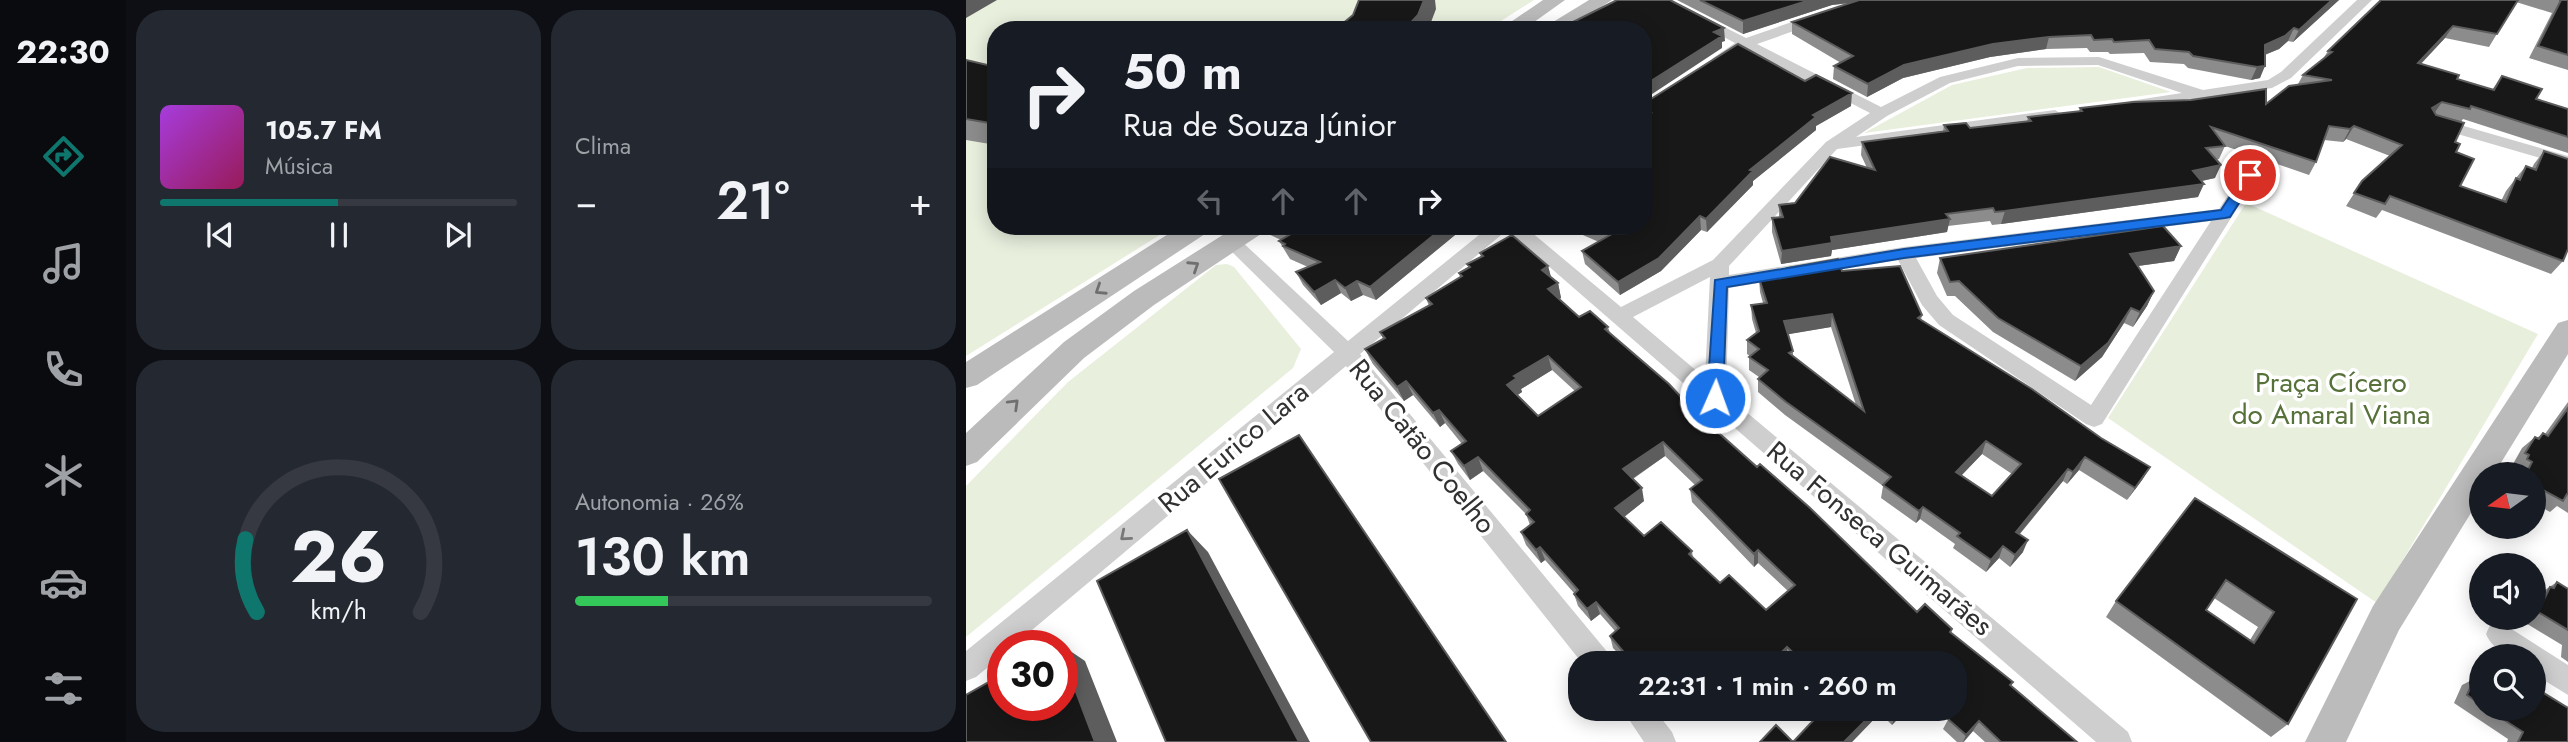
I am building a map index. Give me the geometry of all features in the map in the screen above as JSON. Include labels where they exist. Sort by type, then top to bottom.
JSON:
[{"type":"main road","points":[[1522,21],[1556,0]]},
{"type":"main road","points":[[1565,21],[1598,1]]},
{"type":"main road","points":[[966,377],[1185,235]]},
{"type":"main road","points":[[966,453],[1074,350],[1144,298],[1241,235]]},
{"type":"main road","points":[[2325,742],[2386,618],[2564,343]]},
{"type":"street","points":[[1661,0],[1881,113]]},
{"type":"street","points":[[2121,106],[2272,84],[2286,75],[2365,0]]},
{"type":"street","points":[[1707,68],[1745,43],[1833,13]]},
{"type":"street","points":[[1715,398],[1720,274],[1832,145],[1881,113],[1945,80],[2018,62],[2099,61],[2204,95]]},
{"type":"street","points":[[1832,145],[2066,114]]},
{"type":"street","points":[[2434,122],[2568,161]]},
{"type":"street","points":[[1904,253],[1929,300],[1946,320],[2094,418],[2250,175]]},
{"type":"street","points":[[1621,315],[1720,274],[2225,214]]},
{"type":"street","name":"Rua Catão Coelho","points":[[1244,235],[1348,352],[1589,651]]},
{"type":"street","name":"Rua Eurico Lara","points":[[966,668],[1490,235]]},
{"type":"street","name":"Rua Fonseca Guimarães","points":[[1524,235],[1621,315],[2118,742]]},
{"type":"street","points":[[2498,634],[2513,644]]},
{"type":"street","points":[[2546,666],[2568,681]]},
{"type":"street","points":[[1645,721],[1662,742]]},
{"type":"green space","points":[[966,0],[1534,0],[1501,21],[987,21],[987,235],[1160,235],[966,356]]},
{"type":"green space","points":[[2099,67],[2171,92],[1864,133],[1952,85],[2027,68]]},
{"type":"green space","name":"Praça Cícero do Amaral Viana","points":[[2246,203],[2538,334],[2377,603],[2108,418]]},
{"type":"green space","points":[[1227,264],[1234,267],[1301,349],[1293,368],[966,637],[966,486],[1068,382],[1216,265]]},
{"type":"building","points":[[1359,0],[1424,0],[1412,21],[1346,21],[1353,15]]},
{"type":"building","points":[[1617,0],[1670,0],[1724,28],[1714,32],[1722,36],[1652,80],[1652,21],[1575,21]]},
{"type":"building","points":[[1700,0],[1810,0],[1743,21]]},
{"type":"building","points":[[1859,0],[2332,0],[2299,30],[2294,28],[2285,36],[2265,45],[2265,66],[2193,56],[2189,52],[2155,49],[2149,40],[2114,42],[2112,39],[2094,40],[2091,35],[1993,44],[1904,65],[1868,84],[1834,66],[1853,56],[1792,22]]},
{"type":"building","points":[[2381,0],[2518,0],[2497,34],[2453,26],[2418,63],[2459,75],[2457,79],[2494,90],[2502,76],[2542,89],[2536,99],[2568,109],[2568,137],[2471,106],[2470,109],[2442,102],[2432,108],[2436,115],[2464,123],[2455,142],[2460,144],[2456,152],[2474,159],[2460,186],[2506,202],[2516,178],[2520,180],[2526,166],[2536,170],[2544,151],[2568,159],[2568,249],[2563,261],[2390,196],[2385,204],[2354,193],[2362,181],[2402,145],[2354,126],[2350,129],[2329,126],[2316,162],[2211,127],[2225,146],[2206,148],[2221,165],[2193,171],[2204,184],[2005,211],[1995,212],[1993,208],[1946,214],[1950,219],[1831,237],[1832,243],[1782,251],[1772,218],[1783,217],[1779,205],[1795,203],[1830,157],[1875,170],[1862,142],[1948,131],[1944,125],[1966,123],[1970,128],[2031,121],[2028,117],[2082,111],[2080,108],[2133,102],[2191,100],[2266,89],[2266,104],[2289,86],[2332,80],[2303,75],[2332,52],[2328,51]]},
{"type":"building","points":[[2561,0],[2568,0],[2568,55],[2538,46]]},
{"type":"building","points":[[1738,44],[1805,81],[1816,75],[1852,93],[1813,115],[1816,117],[1750,170],[1753,171],[1706,219],[1700,216],[1659,258],[1618,282],[1582,251],[1610,235],[1652,235],[1652,98]]},
{"type":"building","points":[[966,60],[987,65],[987,122],[966,119]]},
{"type":"building","points":[[2163,226],[2181,246],[2130,254],[2154,291],[2140,312],[2131,308],[2108,343],[2081,366],[1998,318],[1959,281],[1950,282],[1940,258]]},
{"type":"building","points":[[1289,235],[1434,235],[1370,287],[1357,281],[1345,288],[1335,280],[1314,292],[1296,272],[1320,262],[1283,246],[1285,244],[1279,241]]},
{"type":"building","points":[[1512,235],[1548,266],[1542,270],[1558,283],[1548,289],[1579,317],[1590,311],[1608,327],[1605,329],[1669,384],[1692,409],[1757,467],[1760,464],[1809,507],[1917,612],[1925,604],[1952,629],[1950,632],[2013,682],[2010,685],[2077,742],[2001,742],[1979,721],[1966,735],[1950,721],[1967,721],[1967,651],[1791,651],[1787,647],[1783,651],[1623,651],[1610,636],[1619,628],[1596,602],[1587,609],[1574,594],[1578,590],[1540,547],[1536,550],[1521,532],[1534,522],[1526,514],[1530,510],[1478,457],[1464,466],[1451,451],[1466,441],[1439,410],[1433,413],[1406,381],[1397,387],[1365,349],[1385,338],[1380,332],[1432,304],[1426,298],[1462,276],[1459,273],[1470,267],[1467,264],[1483,256],[1480,253]],"holes":[[[1548,356],[1581,387],[1538,416],[1507,385],[1517,378],[1514,376]],[[1663,442],[1702,480],[1690,489],[1754,554],[1758,550],[1795,585],[1766,610],[1729,575],[1720,583],[1689,554],[1692,551],[1661,522],[1644,536],[1615,508],[1642,488],[1623,469]]]},
{"type":"building","points":[[1838,259],[1842,271],[1900,266],[1922,315],[1918,318],[2150,467],[2135,488],[2085,457],[2073,472],[2068,469],[2016,532],[2028,540],[2015,555],[2003,546],[1991,560],[1957,536],[1960,533],[1923,507],[1919,511],[1883,485],[1891,477],[1758,379],[1768,370],[1749,357],[1759,349],[1747,340],[1759,331],[1751,305],[1767,303],[1759,278],[1789,274],[1787,268]],"holes":[[[1832,314],[1864,411],[1789,353],[1793,351],[1784,321]],[[1986,441],[2021,464],[1992,496],[1956,472]]]},
{"type":"building","points":[[2568,408],[2568,494],[2563,501],[2546,492],[2546,462],[2532,462],[2527,459],[2529,455],[2525,453],[2535,437],[2539,439],[2543,433],[2548,436]]},
{"type":"building","points":[[1299,435],[1506,742],[1371,742],[1219,479]]},
{"type":"building","points":[[2195,498],[2357,599],[2288,724],[2116,601]],"holes":[[[2226,580],[2274,612],[2254,643],[2206,610]]]},
{"type":"building","points":[[1187,530],[1299,742],[1166,742],[1097,581]]},
{"type":"building","points":[[2557,582],[2568,589],[2568,630],[2546,617],[2546,595],[2550,587],[2554,588]]},
{"type":"building","points":[[987,683],[987,721],[1078,721],[1078,697],[1095,742],[966,742],[966,695]]},
{"type":"building","points":[[2546,694],[2568,708],[2568,742],[2518,742],[2523,732],[2506,721],[2546,721]]},
{"type":"building","points":[[1813,721],[1865,721],[1844,742],[1793,742]]},
{"type":"building","points":[[1776,725],[1793,742],[1760,742]]},
{"type":"route","points":[[1715,398],[1720,283],[1904,253],[2225,214],[2250,175]]}]
